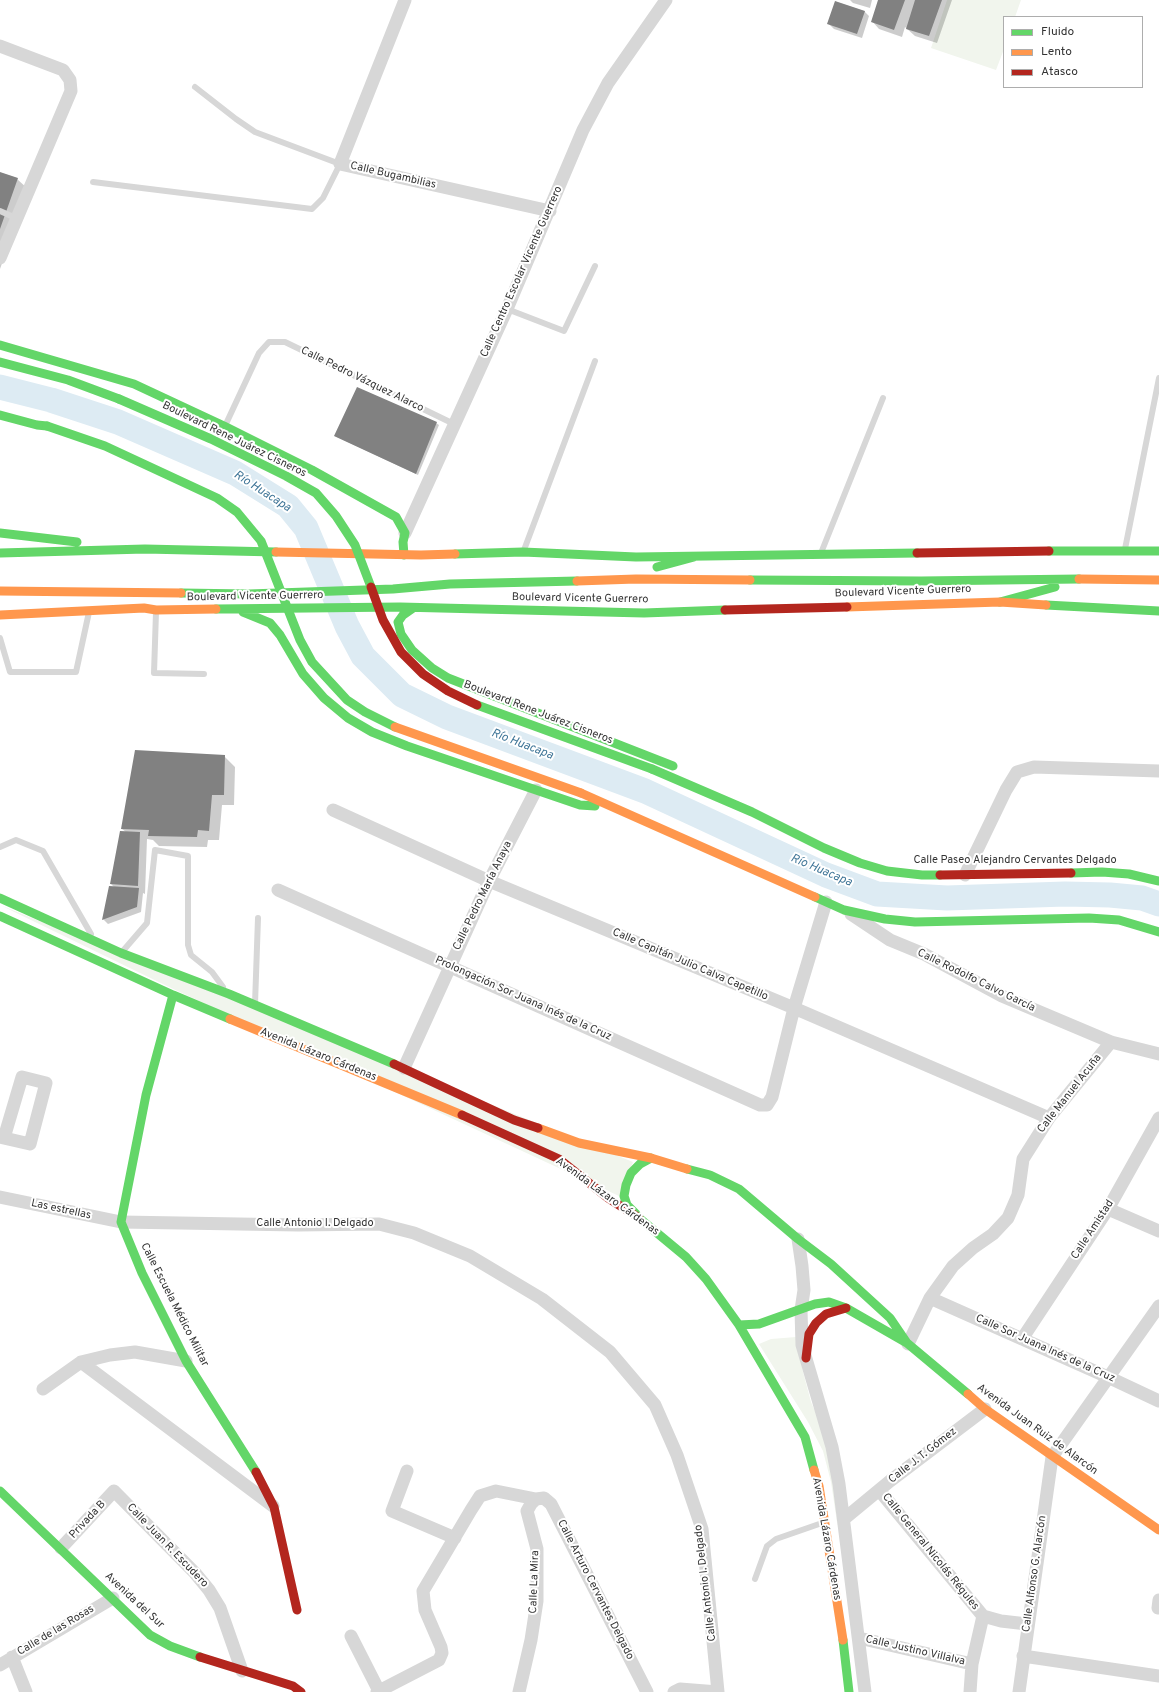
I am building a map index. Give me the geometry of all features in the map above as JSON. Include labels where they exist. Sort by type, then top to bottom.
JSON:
[{"type":"main road","points":[[0,345],[134,384],[224,426],[312,470],[396,517],[405,533]]},
{"type":"main road","name":"Boulevard Rene Juárez Cisneros","points":[[0,362],[68,380],[119,398],[211,439],[286,476],[316,493],[336,516],[355,545],[383,620],[401,652],[423,674],[448,691],[481,707],[652,769]]},
{"type":"main road","points":[[0,415],[36,425],[47,426],[105,446],[217,498],[237,512],[261,541],[300,640],[312,662],[347,700],[387,724],[580,793],[844,910],[885,919],[915,922],[1089,918],[1119,920],[1159,932]]},
{"type":"main road","points":[[15,427],[36,425]]},
{"type":"main road","points":[[0,533],[146,549]]},
{"type":"main road","name":"Calle Centro Escolar Vicente Guerrero","points":[[404,555],[403,542],[405,533]]},
{"type":"main road","points":[[0,553],[146,549],[404,555],[523,552],[636,557],[694,557],[1125,550],[1159,552]]},
{"type":"main road","points":[[694,557],[653,567],[696,566]]},
{"type":"main road","points":[[358,575],[374,574]]},
{"type":"main road","name":"Boulevard Vicente Guerrero","points":[[263,580],[287,578]]},
{"type":"main road","name":"Boulevard Vicente Guerrero","points":[[0,591],[249,594],[393,589],[450,584],[636,579],[723,581],[1159,580]]},
{"type":"main road","points":[[1000,602],[1082,580]]},
{"type":"main road","points":[[99,592],[144,608]]},
{"type":"main road","name":"Boulevard Vicente Guerrero","points":[[0,615],[144,608],[156,610],[400,607],[644,613],[1000,602],[1159,610]]},
{"type":"main road","points":[[413,608],[402,615],[398,622],[401,634],[412,650],[432,668],[448,678],[678,768]]},
{"type":"main road","points":[[231,609],[259,617],[270,623],[280,635],[303,674],[324,698],[348,718],[372,732],[406,746],[580,805],[614,808]]},
{"type":"main road","name":"Calle Paseo Alejandro Cervantes Delgado","points":[[652,769],[752,812],[824,848],[860,863],[887,871],[922,875],[1016,875],[1102,872],[1129,874],[1159,880]]},
{"type":"main road","points":[[726,790],[752,812]]},
{"type":"main road","name":"Avenida Lázaro Cárdenas","points":[[0,898],[121,953],[229,994],[404,1068],[514,1120],[544,1132],[579,1143],[651,1158],[710,1175],[740,1189],[798,1239],[831,1264],[890,1318],[908,1343]]},
{"type":"main road","name":"Avenida Lázaro Cárdenas","points":[[0,916],[173,995],[489,1126],[559,1159],[608,1198],[640,1218],[686,1257],[706,1279],[738,1326],[805,1437],[819,1486],[843,1636],[849,1692]]},
{"type":"main road","points":[[121,1222],[146,1095],[173,995]]},
{"type":"main road","points":[[640,1218],[627,1205],[624,1196],[626,1185],[631,1173],[640,1164],[651,1158]]},
{"type":"main road","name":"Calle Escuela Médico Militar","points":[[121,1222],[142,1273],[186,1361],[261,1480],[274,1507],[297,1610]]},
{"type":"main road","points":[[738,1326],[759,1324],[815,1304],[829,1302],[846,1308],[908,1343]]},
{"type":"main road","points":[[806,1358],[809,1334],[816,1323],[826,1314],[846,1308]]},
{"type":"main road","name":"Avenida Juan Ruiz de Alarcón","points":[[908,1343],[984,1409],[1159,1530]]},
{"type":"main road","name":"Avenida del Sur","points":[[0,1491],[150,1635],[170,1646],[242,1671],[293,1686],[301,1692]]},
{"type":"street","name":"Calle Bugambilias","points":[[405,0],[340,164],[550,211]]},
{"type":"street","name":"Calle Centro Escolar Vicente Guerrero","points":[[405,533],[507,309],[550,211],[583,130],[608,83],[666,0]]},
{"type":"street","points":[[0,46],[63,70],[70,80],[71,91],[0,258]]},
{"type":"street","points":[[965,875],[1006,790],[1017,772],[1034,767],[1159,771]]},
{"type":"street","name":"Calle Pedro María Anaya","points":[[404,1068],[489,881],[536,790]]},
{"type":"street","name":"Calle Capitán Julio Calva Capetillo","points":[[333,810],[489,881],[794,1008],[1049,1118]]},
{"type":"street","name":"Prolongación Sor Juana Inés de la Cruz","points":[[278,890],[760,1105],[767,1105],[772,1097],[794,1008]]},
{"type":"street","points":[[794,1008],[826,902]]},
{"type":"street","name":"Calle Rodolfo Calvo García","points":[[844,910],[890,940],[924,954],[1002,996],[1111,1042],[1159,1054]]},
{"type":"street","name":"Calle Manuel Acuña","points":[[908,1343],[930,1298],[953,1266],[973,1248],[993,1234],[1008,1218],[1018,1194],[1023,1159],[1049,1118],[1111,1042]]},
{"type":"street","points":[[22,1077],[46,1083],[30,1144],[2,1138],[22,1077]]},
{"type":"street","name":"Calle Amistad","points":[[1022,1339],[1108,1208],[1159,1118]]},
{"type":"street","name":"Las estrellas","points":[[0,1197],[121,1222]]},
{"type":"street","points":[[1108,1208],[1159,1232]]},
{"type":"street","name":"Calle Antonio I. Delgado","points":[[121,1222],[298,1225],[379,1224],[414,1233],[470,1256],[542,1299],[610,1352],[655,1405],[677,1455],[702,1529],[718,1692]]},
{"type":"street","name":"Avenida Lázaro Cárdenas","points":[[798,1239],[804,1290],[801,1310],[802,1345],[832,1447],[844,1519],[865,1692]]},
{"type":"street","name":"Calle Sor Juana Inés de la Cruz","points":[[930,1298],[1159,1401]]},
{"type":"street","points":[[1052,1457],[1158,1311]]},
{"type":"street","points":[[42,1389],[81,1362],[110,1355],[135,1352],[186,1361]]},
{"type":"street","points":[[81,1362],[274,1507]]},
{"type":"street","name":"Calle J. T. Gómez","points":[[844,1519],[984,1409]]},
{"type":"street","name":"Calle Alfonso G. Alarcón","points":[[1019,1692],[1027,1624],[1052,1457]]},
{"type":"street","points":[[407,1471],[392,1511],[454,1538]]},
{"type":"street","name":"Calle General Nicolás Régules","points":[[879,1490],[983,1616],[1001,1622],[1027,1624]]},
{"type":"street","name":"Privada B","points":[[61,1548],[114,1491]]},
{"type":"street","name":"Calle Juan R. Escudero","points":[[114,1491],[195,1573],[209,1590],[220,1608],[242,1671]]},
{"type":"street","name":"Calle Arturo Cervantes Delgado","points":[[378,1692],[439,1660],[442,1653],[441,1647],[425,1610],[423,1591],[470,1510],[480,1496],[496,1491],[544,1498],[551,1504],[647,1692]]},
{"type":"street","name":"Calle La Mira","points":[[519,1692],[531,1640],[537,1600],[537,1548],[527,1511],[530,1504],[536,1498]]},
{"type":"street","name":"Calle de las Rosas","points":[[0,1665],[113,1598]]},
{"type":"street","points":[[970,1692],[972,1664],[983,1616]]},
{"type":"street","points":[[351,1636],[378,1692]]},
{"type":"street","name":"Calle Justino Villalva","points":[[859,1638],[972,1664]]},
{"type":"street","points":[[1023,1656],[1159,1676]]},
{"type":"street","points":[[12,1657],[26,1692]]},
{"type":"street","points":[[674,1692],[680,1689],[718,1692]]},
{"type":"lane","points":[[93,182],[312,209],[323,198],[340,164],[255,132],[195,87]]},
{"type":"lane","points":[[0,211],[18,218]]},
{"type":"lane","points":[[507,309],[564,331],[595,266]]},
{"type":"lane","name":"Calle Pedro Vázquez Alarco","points":[[224,426],[259,353],[269,342],[284,342],[454,424]]},
{"type":"lane","points":[[523,552],[595,361]]},
{"type":"lane","points":[[1125,550],[1159,378]]},
{"type":"lane","points":[[821,555],[884,398]]},
{"type":"lane","points":[[156,610],[154,673],[204,674]]},
{"type":"lane","points":[[0,638],[10,672],[76,672],[89,611]]},
{"type":"lane","points":[[0,847],[16,840],[43,851],[95,941]]},
{"type":"lane","points":[[121,953],[147,923],[156,850],[188,856],[188,944],[191,954],[212,972],[229,994]]},
{"type":"lane","points":[[255,1006],[258,918]]},
{"type":"lane","points":[[755,1579],[767,1546],[776,1539],[824,1522]]},
{"type":"shaded area","points":[[947,0],[1021,0],[1015,16],[1003,16],[1003,52],[996,70],[931,48]]},
{"type":"shaded area","points":[[0,905],[633,1162],[619,1196],[169,987]]},
{"type":"shaded area","points":[[796,1337],[811,1402],[825,1434],[831,1462],[838,1529],[831,1482],[823,1451],[808,1422],[759,1344],[771,1339]]},
{"type":"building","points":[[878,0],[905,0],[894,30],[871,22]]},
{"type":"building","points":[[915,0],[942,0],[929,36],[906,29]]},
{"type":"building","points":[[835,1],[865,11],[857,34],[827,24]]},
{"type":"building","points":[[0,172],[18,178],[0,229]]},
{"type":"building","points":[[357,387],[437,422],[416,474],[334,436]]},
{"type":"building","points":[[135,750],[225,755],[224,795],[212,795],[209,831],[198,830],[197,837],[148,836],[149,830],[121,829]]},
{"type":"building","points":[[120,831],[140,832],[138,886],[110,884]]},
{"type":"building","points":[[109,886],[139,888],[137,907],[102,920]]},
{"type":"waterway","name":"Río Huacapa","points":[[0,387],[51,400],[118,422],[235,473],[288,506],[306,528],[347,626],[363,656],[402,695],[447,717],[645,791],[826,875],[877,894],[947,898],[1065,894],[1110,895],[1142,898],[1159,904]]},
{"type":"traffic: fast","points":[[0,345],[134,384],[224,426],[312,470],[396,517],[405,533],[403,542],[404,555]]},
{"type":"traffic: fast","points":[[0,362],[68,380],[119,399]]},
{"type":"traffic: fast","points":[[119,399],[211,439],[286,476],[316,493],[336,516],[355,545],[371,587]]},
{"type":"traffic: fast","points":[[0,415],[37,425],[47,426]]},
{"type":"traffic: fast","points":[[47,426],[105,446],[217,498],[237,512],[261,541],[300,640],[312,662],[347,700],[365,712],[395,727]]},
{"type":"traffic: fast","points":[[0,533],[77,542]]},
{"type":"traffic: fast","points":[[0,553],[145,549],[276,552]]},
{"type":"traffic: fast","points":[[1049,551],[1159,551]]},
{"type":"traffic: fast","points":[[455,554],[523,552],[636,557],[917,553]]},
{"type":"traffic: fast","points":[[657,567],[694,557]]},
{"type":"traffic: fast","points":[[750,580],[921,581],[1079,579]]},
{"type":"traffic: fast","points":[[181,593],[249,594],[393,589],[450,584],[577,581]]},
{"type":"traffic: fast","points":[[1000,602],[1055,587]]},
{"type":"traffic: fast","points":[[1046,605],[1159,611]]},
{"type":"traffic: fast","points":[[216,609],[400,607],[644,613],[725,610]]},
{"type":"traffic: fast","points":[[413,608],[403,615],[398,622],[401,634],[412,650],[432,668],[448,678],[673,766]]},
{"type":"traffic: fast","points":[[243,612],[270,623],[280,635],[303,674],[324,698],[348,718],[372,732],[407,746],[580,805],[595,806]]},
{"type":"traffic: fast","points":[[477,705],[652,769]]},
{"type":"traffic: fast","points":[[652,769],[752,812],[824,848],[860,863],[887,871],[922,875],[940,875]]},
{"type":"traffic: fast","points":[[1071,873],[1102,872],[1129,874],[1159,881]]},
{"type":"traffic: fast","points":[[815,897],[844,910],[885,919],[915,922],[1089,918],[1119,920],[1159,932]]},
{"type":"traffic: fast","points":[[0,898],[121,953],[229,994],[394,1064]]},
{"type":"traffic: fast","points":[[0,916],[173,995],[230,1019]]},
{"type":"traffic: fast","points":[[173,995],[146,1095],[121,1222],[142,1273],[186,1361],[256,1472]]},
{"type":"traffic: fast","points":[[636,1214],[627,1205],[624,1196],[626,1185],[631,1173],[640,1164],[651,1158]]},
{"type":"traffic: fast","points":[[687,1169],[710,1175],[739,1189],[798,1239],[831,1264],[890,1318],[907,1343]]},
{"type":"traffic: fast","points":[[639,1218],[686,1257],[706,1279],[739,1325],[805,1437],[814,1470]]},
{"type":"traffic: fast","points":[[739,1325],[759,1324],[815,1304],[829,1302],[846,1308],[907,1343],[968,1394]]},
{"type":"traffic: fast","points":[[0,1491],[150,1635],[170,1646],[200,1657]]},
{"type":"traffic: fast","points":[[843,1640],[849,1692]]},
{"type":"traffic: slow","points":[[276,552],[421,555],[455,554]]},
{"type":"traffic: slow","points":[[577,581],[636,579],[750,580]]},
{"type":"traffic: slow","points":[[1079,579],[1159,580]]},
{"type":"traffic: slow","points":[[0,591],[181,593]]},
{"type":"traffic: slow","points":[[847,607],[1000,602],[1046,605]]},
{"type":"traffic: slow","points":[[0,615],[144,608],[156,610],[216,609]]},
{"type":"traffic: slow","points":[[395,727],[581,793]]},
{"type":"traffic: slow","points":[[581,793],[815,897]]},
{"type":"traffic: slow","points":[[230,1019],[462,1115]]},
{"type":"traffic: slow","points":[[538,1128],[579,1143],[651,1158],[687,1169]]},
{"type":"traffic: slow","points":[[968,1394],[985,1409],[1159,1530]]},
{"type":"traffic: slow","points":[[814,1470],[819,1486],[843,1640]]},
{"type":"traffic: jam","points":[[917,553],[1049,551]]},
{"type":"traffic: jam","points":[[371,587],[383,620],[401,652],[423,674],[448,691],[477,705]]},
{"type":"traffic: jam","points":[[725,610],[847,607]]},
{"type":"traffic: jam","points":[[940,875],[1071,873]]},
{"type":"traffic: jam","points":[[394,1064],[514,1120],[538,1128]]},
{"type":"traffic: jam","points":[[462,1115],[559,1159],[608,1198],[639,1218]]},
{"type":"traffic: jam","points":[[806,1358],[809,1334],[816,1323],[826,1314],[846,1308]]},
{"type":"traffic: jam","points":[[256,1472],[274,1507],[297,1610]]},
{"type":"traffic: jam","points":[[200,1657],[293,1686],[301,1692]]}]
